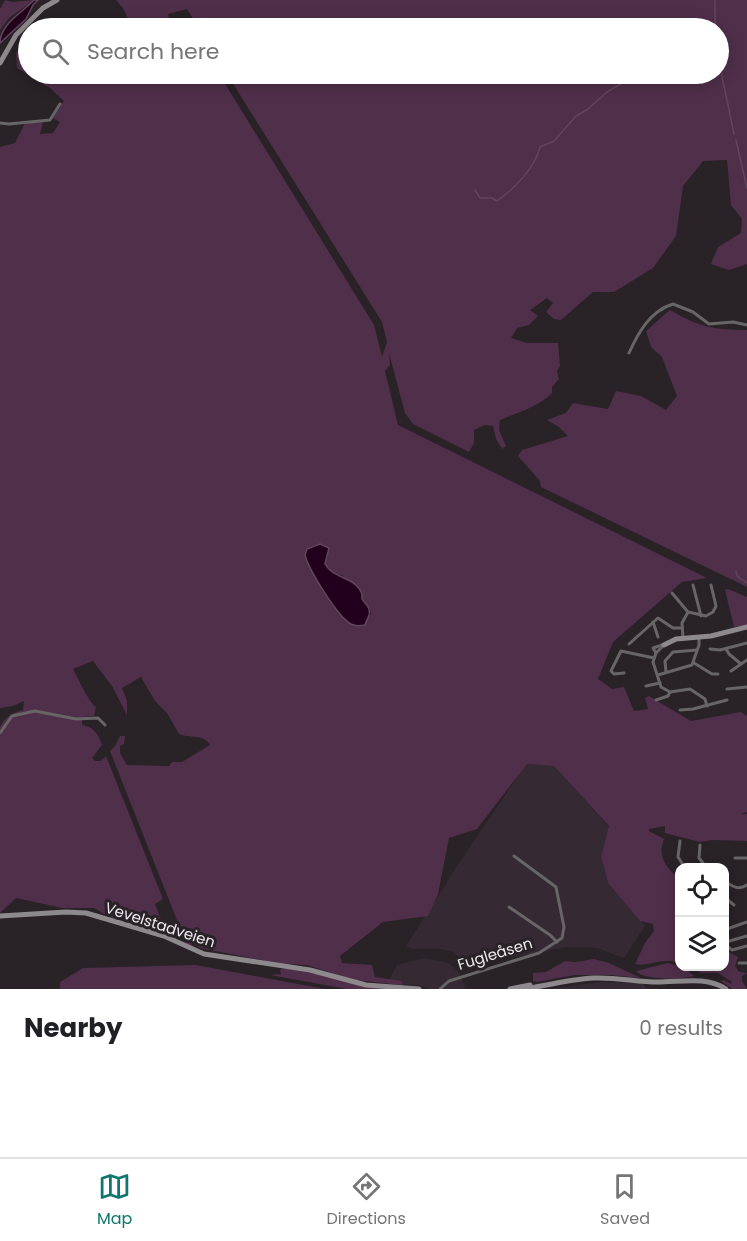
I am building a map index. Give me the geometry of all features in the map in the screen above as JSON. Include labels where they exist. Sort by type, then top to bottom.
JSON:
[{"type":"main road","points":[[33,18],[56,0]]},
{"type":"main road","points":[[0,63],[18,33]]},
{"type":"main road","points":[[664,645],[683,638],[699,638],[747,627]]},
{"type":"main road","name":"Vevelstadveien","points":[[0,916],[62,912],[86,913],[164,936],[202,954],[304,969],[370,985],[419,989]]},
{"type":"main road","points":[[526,989],[591,978],[617,978],[652,982],[705,981],[716,983],[726,989]]},
{"type":"main road","points":[[510,989],[540,987]]},
{"type":"street","points":[[0,123],[50,120],[60,104]]},
{"type":"street","points":[[629,354],[640,329],[663,307],[673,304],[693,312],[708,324],[733,322],[747,325]]},
{"type":"street","points":[[693,585],[701,616]]},
{"type":"street","points":[[672,593],[688,612],[701,616],[711,614],[716,608],[711,585]]},
{"type":"street","points":[[683,638],[682,628],[688,612]]},
{"type":"street","points":[[629,644],[652,622],[661,619],[673,628],[682,628]]},
{"type":"street","points":[[652,622],[658,638]]},
{"type":"street","points":[[658,675],[689,667],[694,663],[699,638]]},
{"type":"street","points":[[710,649],[726,649],[747,643]]},
{"type":"street","points":[[664,645],[653,648],[656,653],[654,664],[663,688],[669,692],[690,689],[705,699],[707,706]]},
{"type":"street","points":[[726,649],[741,664]]},
{"type":"street","points":[[666,672],[665,661],[673,652],[697,650]]},
{"type":"street","points":[[624,673],[614,674],[611,671],[621,651],[654,658]]},
{"type":"street","points":[[731,671],[747,660]]},
{"type":"street","points":[[694,663],[712,674],[718,674]]},
{"type":"street","points":[[646,686],[660,682]]},
{"type":"street","points":[[727,689],[747,687]]},
{"type":"street","points":[[656,700],[666,697],[669,692]]},
{"type":"street","points":[[680,710],[727,700]]},
{"type":"street","points":[[0,733],[10,717],[17,713],[30,711],[76,719],[98,718],[105,725]]},
{"type":"street","points":[[680,841],[678,857],[682,863]]},
{"type":"street","points":[[700,845],[699,858],[703,863]]},
{"type":"street","points":[[514,856],[552,883],[557,890],[564,930],[562,938],[557,942]]},
{"type":"street","points":[[735,858],[747,858]]},
{"type":"street","points":[[729,884],[736,888],[747,885]]},
{"type":"street","points":[[729,901],[734,905]]},
{"type":"street","name":"Fugleåsen","points":[[440,989],[449,981],[539,953],[557,942],[509,907]]},
{"type":"street","points":[[729,930],[747,922]]},
{"type":"street","points":[[729,939],[747,936]]},
{"type":"street","points":[[729,946],[732,950],[747,946]]},
{"type":"street","points":[[739,963],[747,963]]},
{"type":"shaded area","points":[[5,0],[12,2],[34,0],[9,18],[0,30],[0,9]]},
{"type":"shaded area","points":[[34,0],[38,0],[26,18],[18,18],[18,26],[0,43],[4,30],[12,19]]},
{"type":"shaded area","points":[[116,0],[747,0],[747,264],[729,270],[711,264],[718,247],[741,233],[742,219],[731,205],[727,160],[703,161],[683,186],[676,236],[653,268],[614,292],[593,292],[561,320],[554,319],[546,312],[553,303],[547,298],[530,310],[538,316],[529,325],[517,328],[511,338],[527,343],[558,343],[559,379],[552,387],[552,393],[540,402],[500,420],[499,430],[506,446],[502,449],[496,439],[493,426],[485,425],[474,430],[474,443],[469,452],[413,424],[405,413],[389,353],[390,365],[385,371],[398,425],[707,578],[682,582],[613,642],[598,679],[612,689],[624,687],[634,711],[648,709],[645,698],[649,696],[691,721],[741,712],[747,716],[747,812],[741,814],[747,814],[747,841],[700,842],[665,833],[665,826],[649,829],[664,839],[662,856],[675,875],[675,962],[635,964],[645,943],[654,931],[653,924],[640,921],[608,883],[601,856],[609,826],[554,766],[527,764],[477,829],[449,838],[438,894],[428,916],[383,922],[340,956],[342,963],[372,965],[375,977],[402,981],[403,985],[354,980],[307,965],[277,963],[200,948],[193,943],[190,946],[186,943],[110,751],[120,736],[125,736],[124,744],[120,746],[120,753],[127,765],[169,766],[172,762],[182,762],[210,745],[204,739],[179,734],[141,677],[122,688],[127,701],[127,715],[112,686],[93,661],[73,669],[96,707],[94,716],[82,717],[82,725],[90,727],[95,732],[102,745],[92,758],[95,761],[101,761],[106,756],[163,899],[155,904],[164,928],[177,929],[179,939],[141,919],[131,920],[108,916],[94,908],[62,908],[16,898],[0,913],[0,727],[9,716],[23,710],[24,701],[0,708],[0,147],[15,143],[25,123],[43,122],[40,134],[53,133],[60,122],[53,118],[64,101],[43,84],[225,84],[374,325],[382,357],[387,342],[382,322],[233,84],[729,84],[729,18],[193,18],[187,9],[168,14],[169,18],[128,18]],"holes":[[[315,545],[328,554],[325,564],[332,572],[342,575],[370,609],[371,614],[367,619],[312,569],[305,555],[307,549]]]},
{"type":"shaded area","points":[[18,51],[18,69],[16,53]]},
{"type":"shaded area","points":[[670,310],[707,326],[747,330],[747,587],[541,487],[540,481],[518,456],[522,450],[568,436],[547,420],[566,413],[573,403],[608,409],[616,391],[641,396],[666,410],[677,396],[662,357],[651,347],[646,331]]},
{"type":"shaded area","points":[[320,544],[329,548],[325,564],[329,569],[359,588],[362,599],[370,612],[365,625],[354,625],[345,619],[331,603],[318,581],[305,555],[307,549]]},
{"type":"shaded area","points":[[728,589],[747,597],[747,625],[734,627],[725,590]]},
{"type":"shaded area","points":[[526,764],[554,766],[609,827],[601,856],[608,883],[645,926],[624,958],[597,948],[566,947],[467,966],[453,952],[441,949],[413,949],[406,946],[457,866]]},
{"type":"shaded area","points":[[729,952],[738,957],[735,966],[739,972],[747,973],[742,976],[742,981],[747,989],[732,989],[721,981],[724,980],[731,984],[732,982],[718,973],[697,971],[729,971]]},
{"type":"shaded area","points":[[425,958],[449,963],[460,974],[466,989],[428,989],[419,985],[387,984],[397,965]]},
{"type":"shaded area","points":[[594,959],[609,963],[641,978],[575,975],[533,981],[533,973],[546,972],[565,961]]},
{"type":"shaded area","points":[[668,963],[675,965],[675,971],[688,971],[694,976],[655,978],[636,971]]},
{"type":"shaded area","points":[[196,965],[325,989],[60,989],[60,982],[83,968]]},
{"type":"shaded area","points":[[280,969],[395,989],[347,989],[270,975],[281,974]]},
{"type":"shaded area","points":[[601,982],[644,983],[645,987],[656,989],[549,989]]},
{"type":"waterway","points":[[715,0],[715,18]]},
{"type":"waterway","points":[[475,190],[480,198],[492,198],[497,201],[523,177],[534,163],[540,147],[554,141],[576,116],[621,84]]},
{"type":"waterway","points":[[724,84],[734,134]]},
{"type":"waterway","points":[[736,140],[747,188]]},
{"type":"waterway","points":[[736,571],[737,576],[747,583]]}]
